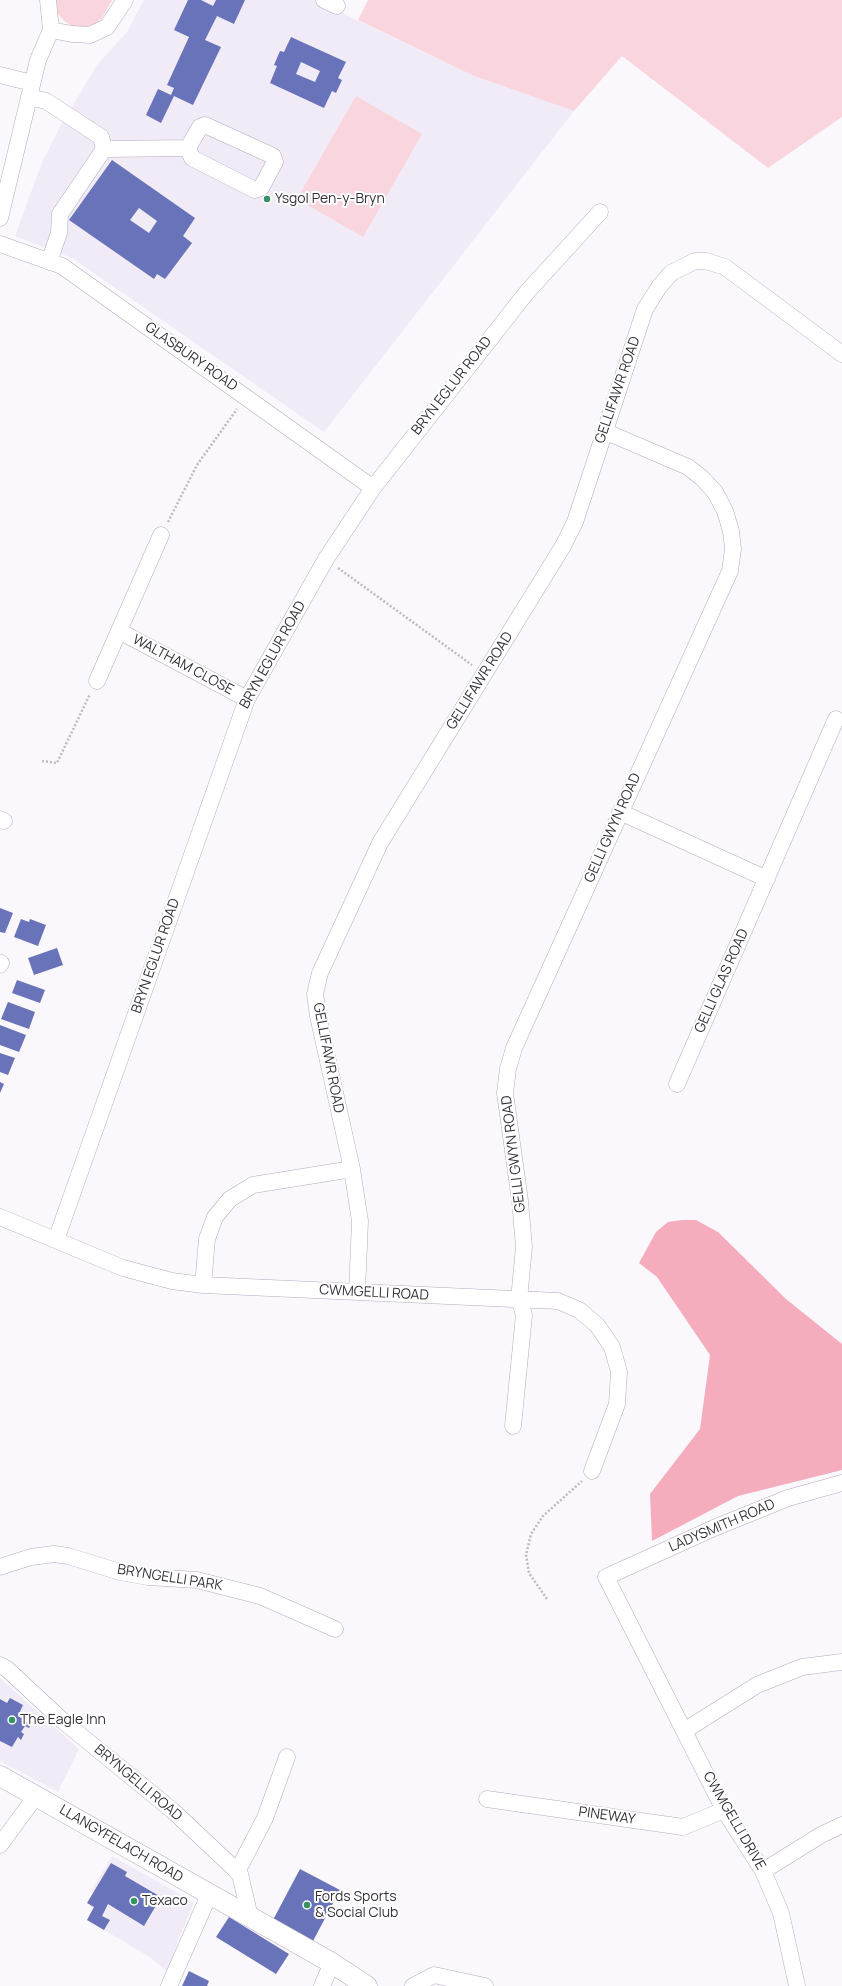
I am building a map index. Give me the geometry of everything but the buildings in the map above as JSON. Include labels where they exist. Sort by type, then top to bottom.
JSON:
[{"type":"main road","name":"LLANGYFELACH ROAD","points":[[0,1776],[332,1963],[367,1986]]},
{"type":"street","points":[[0,218],[38,60],[51,30],[48,0]]},
{"type":"street","points":[[51,30],[72,34],[90,35],[107,27],[125,0]]},
{"type":"street","points":[[0,75],[31,90],[101,137],[104,149],[60,214],[59,233],[49,262]]},
{"type":"street","points":[[205,125],[273,156],[275,162],[262,188],[255,190],[192,158],[188,148],[200,127],[205,125]]},
{"type":"street","points":[[104,149],[188,148]]},
{"type":"street","name":"BRYN EGLUR ROAD","points":[[56,1240],[246,699],[326,559],[373,488],[527,292],[600,212]]},
{"type":"street","name":"GLASBURY ROAD","points":[[0,244],[62,266],[247,396],[373,488]]},
{"type":"street","name":"GELLIFAWR ROAD","points":[[356,1292],[360,1221],[352,1169],[318,1016],[315,994],[320,973],[380,843],[563,546],[575,522],[645,309],[659,286],[671,272],[695,261],[706,261],[725,267],[842,354]]},
{"type":"street","name":"GELLI GWYN ROAD","points":[[513,1426],[524,1315],[519,1299],[524,1247],[520,1201],[505,1093],[508,1069],[514,1048],[730,571],[733,549],[732,531],[725,511],[715,492],[702,478],[688,467],[604,431]]},
{"type":"street","name":"WALTHAM CLOSE","points":[[97,681],[161,535]]},
{"type":"street","name":"WALTHAM CLOSE","points":[[118,631],[246,699]]},
{"type":"street","name":"GELLI GLAS ROAD","points":[[677,1084],[836,719]]},
{"type":"street","points":[[620,812],[767,879]]},
{"type":"street","points":[[203,1285],[207,1239],[215,1217],[230,1199],[253,1185],[352,1169]]},
{"type":"street","name":"CWMGELLI ROAD","points":[[0,1217],[123,1268],[172,1282],[203,1285],[558,1301],[579,1310],[597,1325],[612,1347],[619,1372],[617,1404],[592,1471]]},
{"type":"street","name":"LADYSMITH ROAD","points":[[606,1577],[714,1528],[788,1498],[842,1483]]},
{"type":"street","name":"BRYNGELLI PARK","points":[[0,1567],[31,1557],[54,1554],[68,1556],[120,1572],[148,1577],[197,1580],[260,1596],[335,1629]]},
{"type":"street","name":"CWMGELLI DRIVE","points":[[606,1577],[724,1810],[763,1871],[781,1913],[797,1986]]},
{"type":"street","points":[[684,1731],[757,1685],[802,1667],[842,1662]]},
{"type":"street","name":"BRYNGELLI ROAD","points":[[0,1665],[7,1669],[63,1721],[172,1810],[240,1874],[250,1917]]},
{"type":"street","points":[[237,1872],[242,1858],[265,1818],[287,1757]]},
{"type":"street","points":[[0,1845],[36,1796]]},
{"type":"street","name":"PINEWAY","points":[[488,1799],[683,1827],[724,1810]]},
{"type":"street","points":[[763,1871],[821,1835],[842,1825]]},
{"type":"street","points":[[169,1986],[209,1895]]},
{"type":"street","points":[[322,1986],[332,1963]]},
{"type":"street","points":[[413,1986],[434,1975],[485,1986]]},
{"type":"path","points":[[161,535],[197,465],[247,396]]},
{"type":"path","points":[[326,559],[485,674]]},
{"type":"path","points":[[42,761],[57,764],[97,681]]},
{"type":"path","points":[[547,1599],[529,1573],[526,1555],[531,1534],[543,1516],[592,1471]]},
{"type":"shaded area","points":[[56,0],[112,0],[102,18],[97,23],[85,27],[72,26],[64,21],[58,14]]},
{"type":"shaded area","name":"Ysgol Pen-y-Bryn","points":[[144,0],[315,0],[474,76],[574,111],[324,432],[72,258],[15,236],[42,162],[60,127],[97,65],[127,32]]},
{"type":"shaded area","points":[[368,0],[842,0],[842,117],[768,168],[622,56],[574,111],[474,76],[358,20]]},
{"type":"shaded area","points":[[356,96],[422,134],[363,237],[297,199]]},
{"type":"shaded area","points":[[696,1220],[718,1232],[786,1299],[842,1344],[842,1470],[738,1496],[652,1541],[650,1494],[700,1429],[710,1355],[657,1277],[639,1263],[656,1232],[668,1222]]},
{"type":"shaded area","points":[[0,1678],[79,1749],[58,1792],[0,1761]]},
{"type":"shaded area","points":[[112,1856],[194,1902],[177,1943],[169,1973],[150,1957],[87,1920],[94,1908],[87,1903],[94,1892],[91,1891]]},
{"type":"place","name":"Ysgol Pen-y-Bryn","points":[[267,199]]},
{"type":"place","name":"The Eagle Inn","points":[[12,1720]]},
{"type":"place","name":"Texaco","points":[[134,1901]]},
{"type":"place","name":"Fords Sports & Social Club","points":[[307,1905]]}]
